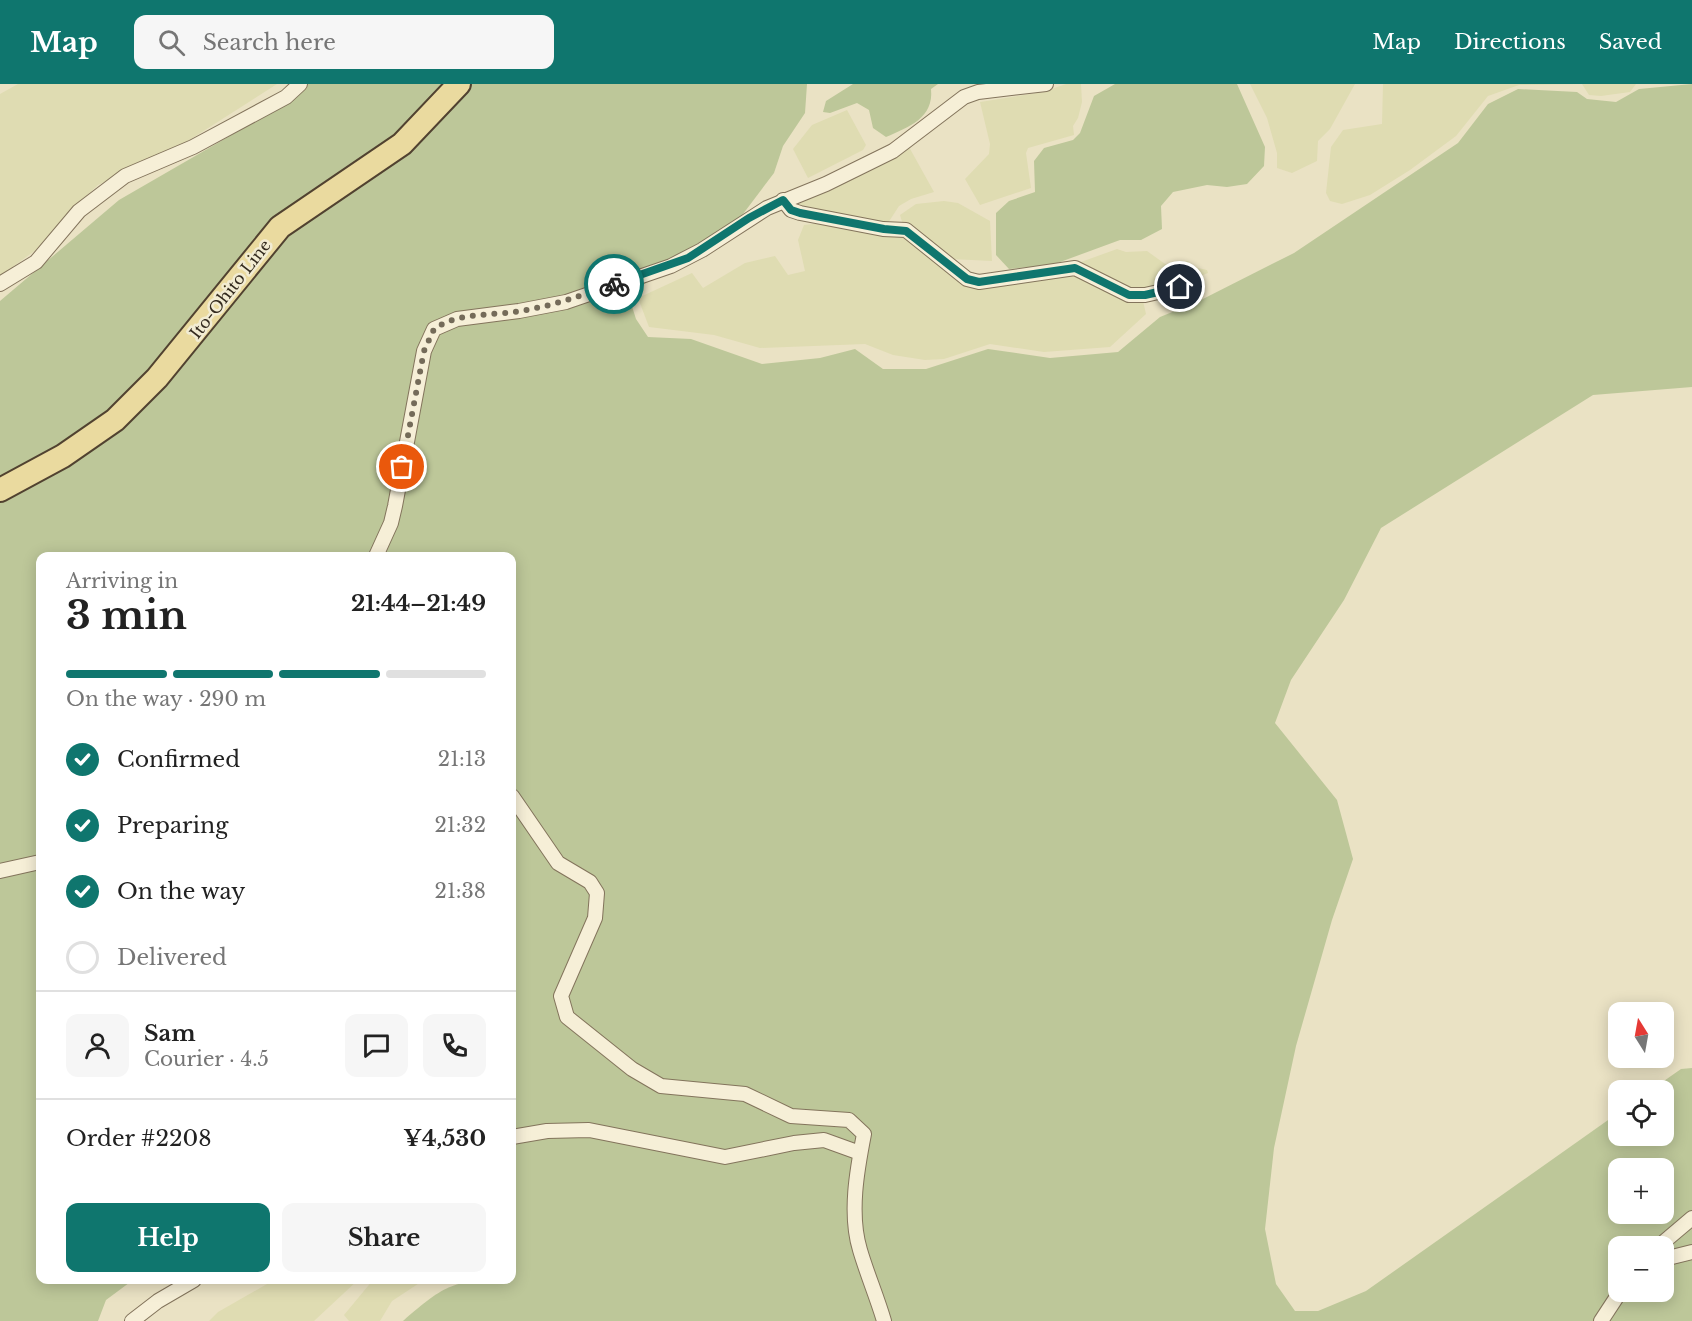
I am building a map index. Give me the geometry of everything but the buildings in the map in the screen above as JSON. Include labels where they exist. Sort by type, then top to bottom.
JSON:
[{"type":"main road","name":"Ito-Ohito Line","points":[[0,490],[63,456],[115,420],[157,378],[280,227],[402,144],[459,84]]},
{"type":"street","points":[[0,284],[36,262],[79,211],[125,176],[193,147],[286,97],[300,84]]},
{"type":"street","points":[[378,552],[391,523],[424,351],[434,329],[457,318],[519,311],[566,302],[671,266],[783,200],[826,184],[893,151],[964,97],[978,92],[1047,84]]},
{"type":"street","points":[[783,200],[791,210],[800,213],[906,231],[967,279],[979,282],[1075,268],[1129,295],[1145,295],[1180,287]]},
{"type":"street","points":[[516,802],[553,857],[591,882],[597,893],[595,918],[561,996],[567,1017],[632,1069],[661,1086],[745,1095],[791,1116],[849,1120],[864,1134],[860,1153],[856,1231],[884,1321]]},
{"type":"street","points":[[0,871],[36,863]]},
{"type":"street","points":[[516,1136],[547,1131],[589,1130],[725,1157],[824,1140],[860,1153]]},
{"type":"street","points":[[1671,1236],[1692,1218]]},
{"type":"street","points":[[1674,1256],[1692,1252]]},
{"type":"street","points":[[132,1321],[158,1301],[187,1284]]},
{"type":"street","points":[[1601,1321],[1613,1302]]},
{"type":"shaded area","points":[[18,84],[277,84],[180,146],[98,185],[66,215],[40,247],[0,276],[0,94]]},
{"type":"shaded area","points":[[1066,84],[1081,84],[1082,102],[1078,118],[1073,126],[1074,135],[1028,148],[1026,153],[1031,188],[980,205],[965,179],[989,154],[990,144],[980,102],[1043,92]]},
{"type":"shaded area","points":[[1250,84],[1355,84],[1330,129],[1318,141],[1317,161],[1292,173],[1277,168],[1277,153],[1267,118]]},
{"type":"shaded area","points":[[1383,84],[1582,84],[1519,85],[1488,96],[1456,136],[1410,170],[1370,195],[1342,204],[1330,201],[1326,193],[1331,147],[1343,130],[1382,124]]},
{"type":"shaded area","points":[[1582,84],[1636,84],[1630,92],[1601,96],[1589,95]]},
{"type":"shaded area","points":[[847,110],[866,145],[863,150],[808,178],[793,149],[812,125]]},
{"type":"shaded area","points":[[909,147],[934,192],[911,199],[899,206],[888,223],[795,206]]},
{"type":"shaded area","points":[[944,201],[958,203],[990,221],[992,261],[951,259],[903,225],[900,215],[916,204]]},
{"type":"shaded area","points":[[820,223],[905,237],[962,282],[1075,273],[1143,301],[1146,314],[1110,347],[1044,352],[990,344],[944,359],[925,360],[893,355],[865,344],[760,348],[714,335],[649,327],[638,298],[692,273],[703,288],[745,263],[775,256],[788,275],[805,271],[798,240],[804,225]]},
{"type":"shaded area","points":[[1117,249],[1126,252],[1147,251],[1165,264],[1177,265],[1188,261],[1194,267],[1207,270],[1208,273],[1180,284],[1131,292],[1080,266],[1081,262]]},
{"type":"shaded area","points":[[267,1284],[354,1284],[314,1321],[209,1321],[218,1312]]},
{"type":"shaded area","points":[[370,1284],[418,1284],[392,1301],[380,1321],[349,1321],[344,1315]]},
{"type":"green space","points":[[306,84],[807,84],[805,113],[783,146],[774,173],[743,214],[668,272],[636,288],[629,297],[636,319],[648,337],[691,339],[762,364],[820,358],[855,349],[883,369],[926,369],[988,349],[1050,358],[1118,352],[1160,317],[1197,302],[1294,253],[1458,143],[1488,104],[1518,89],[1577,92],[1587,99],[1616,102],[1639,89],[1692,84],[1692,387],[1593,395],[1381,528],[1344,600],[1291,680],[1275,723],[1337,800],[1353,859],[1332,920],[1296,1046],[1274,1148],[1265,1229],[1276,1284],[1295,1311],[1318,1311],[1366,1291],[1608,1120],[1608,1146],[1674,1146],[1674,1080],[1665,1080],[1681,1069],[1692,1068],[1692,1321],[403,1321],[441,1291],[452,1286],[516,1284],[516,552],[36,552],[36,1284],[128,1284],[106,1300],[98,1321],[0,1321],[0,301],[119,200],[254,122]]},
{"type":"green space","points":[[853,84],[938,84],[931,89],[931,99],[924,114],[911,125],[886,137],[873,128],[869,110],[857,103],[830,113],[823,112],[826,101]]},
{"type":"green space","points":[[1115,84],[1237,84],[1265,147],[1264,166],[1247,184],[1227,187],[1207,185],[1173,192],[1161,206],[1162,229],[1141,240],[1120,240],[1052,265],[1009,269],[996,255],[996,213],[1009,201],[1035,192],[1034,161],[1044,148],[1073,140],[1080,133],[1094,96]]},
{"type":"way so far","points":[[402,467],[424,351],[428,337],[434,329],[457,318],[519,311],[566,302],[614,284]]},
{"type":"route","points":[[614,284],[671,266],[688,258],[767,207],[783,200],[791,210],[800,213],[906,231],[967,279],[979,282],[1075,268],[1129,295],[1145,295],[1180,287]]}]
